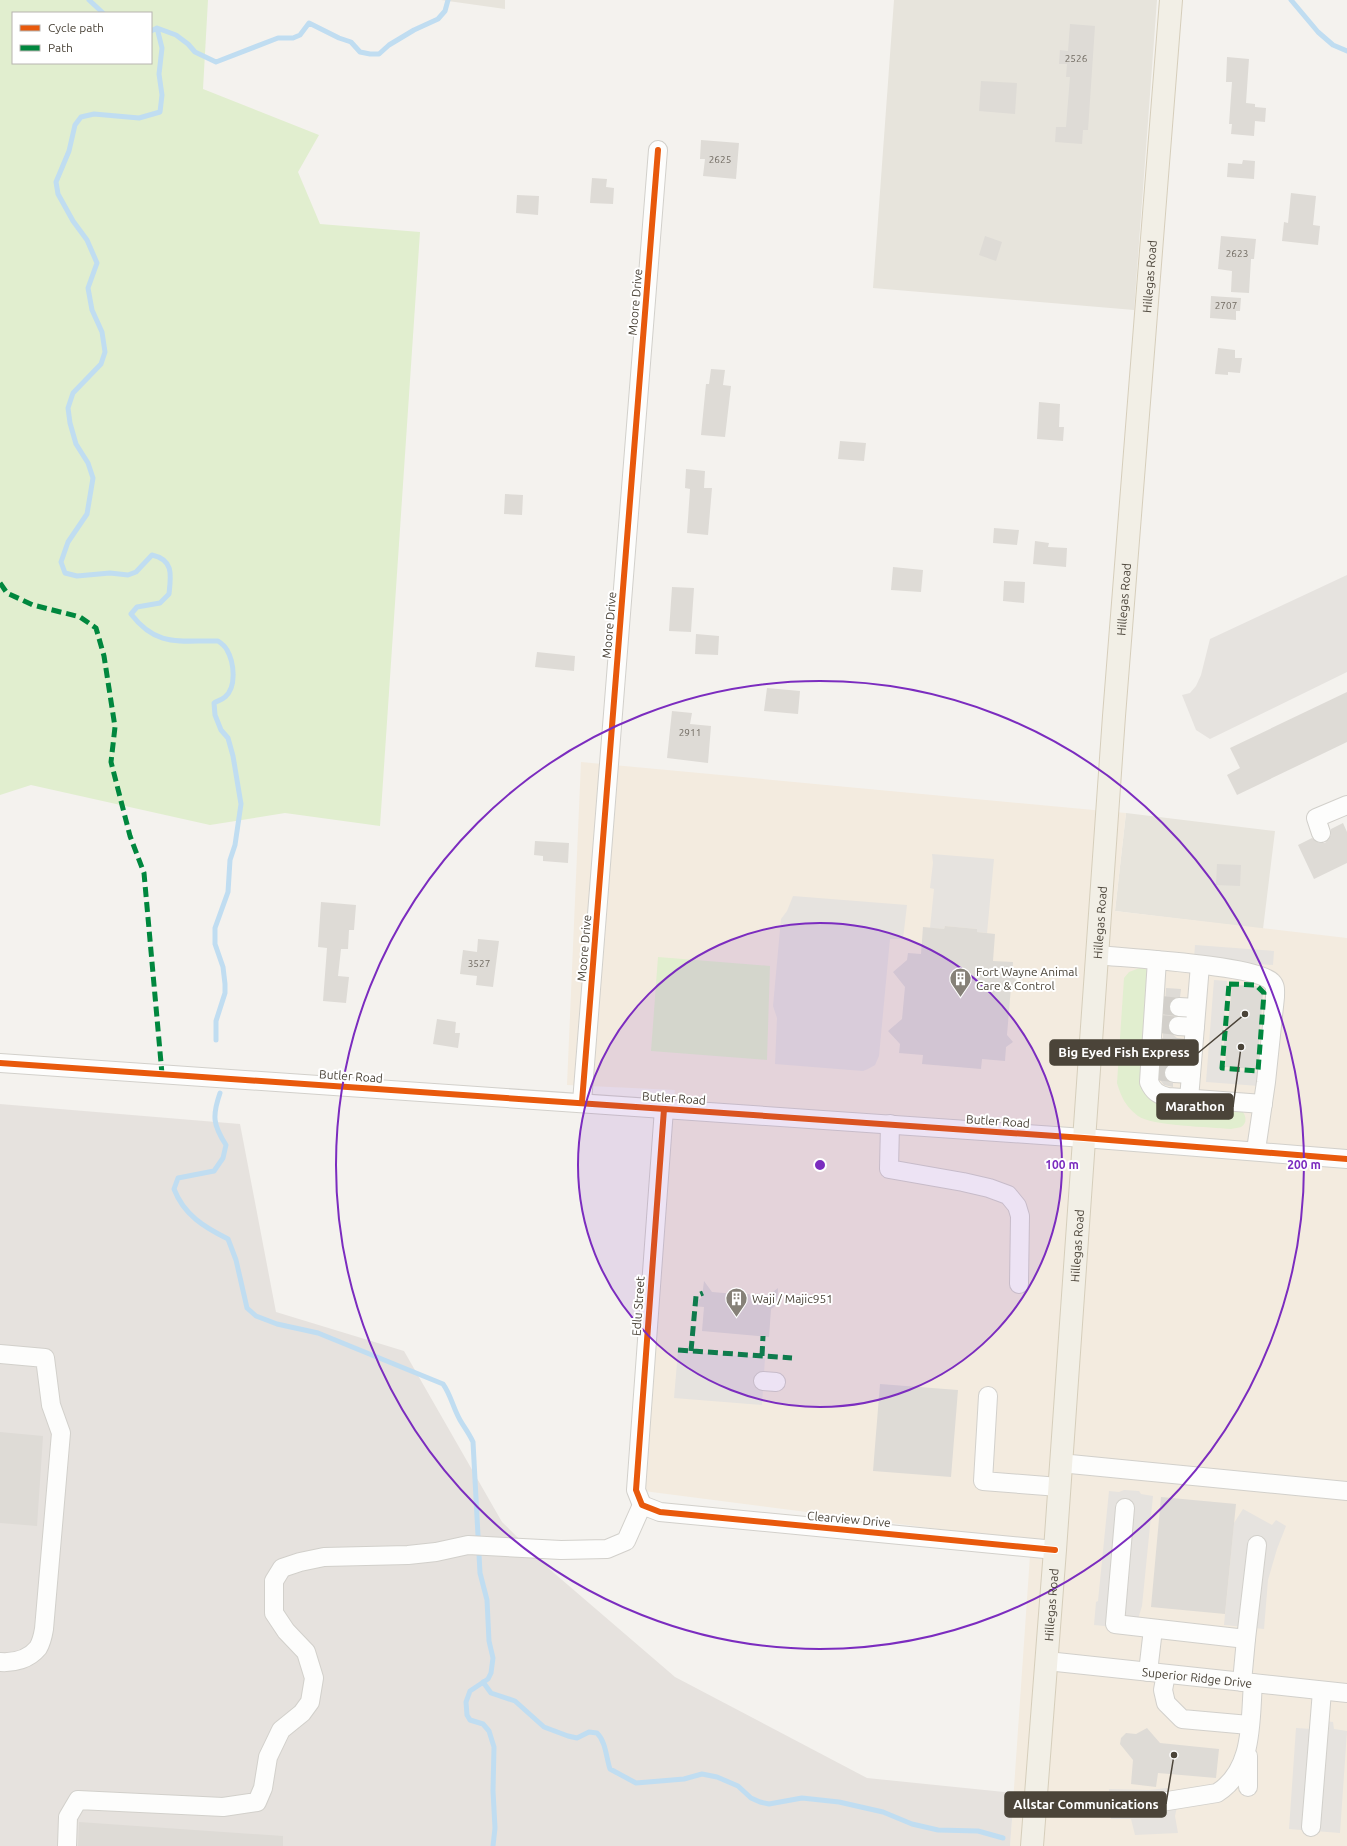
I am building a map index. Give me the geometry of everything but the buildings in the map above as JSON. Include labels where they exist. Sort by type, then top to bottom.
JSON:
[{"type":"main road","name":"Hillegas Road","points":[[1032,1846],[1047,1661],[1097,955],[1171,0]]},
{"type":"street","name":"Moore Drive","points":[[582,1102],[658,150]]},
{"type":"street","points":[[1321,834],[1316,818],[1347,805]]},
{"type":"street","points":[[1097,955],[1157,960],[1241,970],[1263,977],[1272,982],[1275,988],[1263,1104],[1256,1150]]},
{"type":"street","points":[[1157,960],[1158,1005],[1153,1071],[1149,1082],[1153,1090],[1168,1098],[1263,1104]]},
{"type":"street","points":[[1189,1099],[1183,1073],[1186,1026],[1188,1008],[1200,965]]},
{"type":"street","name":"Butler Road","points":[[0,1063],[582,1102],[1256,1150],[1347,1159]]},
{"type":"street","name":"Edlu Street","points":[[642,1505],[636,1490],[664,1109]]},
{"type":"street","points":[[890,1124],[890,1169],[970,1184],[1008,1195],[1017,1206],[1020,1216],[1019,1284]]},
{"type":"street","points":[[0,1354],[45,1358],[51,1405],[61,1433],[44,1629],[38,1647],[23,1659],[8,1663],[0,1662]]},
{"type":"street","points":[[988,1396],[983,1481],[1059,1487]]},
{"type":"street","points":[[1060,1463],[1347,1492]]},
{"type":"street","points":[[67,1846],[68,1817],[78,1800],[223,1807],[257,1802],[263,1788],[268,1757],[274,1743],[281,1730],[302,1713],[310,1702],[314,1678],[306,1652],[286,1631],[274,1613],[274,1581],[282,1568],[300,1562],[324,1557],[408,1555],[436,1552],[468,1545],[561,1550],[607,1548],[626,1541],[642,1505]]},
{"type":"street","name":"Clearview Drive","points":[[642,1505],[660,1512],[1055,1550]]},
{"type":"street","points":[[1125,1508],[1115,1624],[1246,1639]]},
{"type":"street","points":[[1248,1787],[1249,1734],[1246,1639],[1256,1545]]},
{"type":"street","points":[[1148,1672],[1152,1629]]},
{"type":"street","name":"Superior Ridge Drive","points":[[1047,1661],[1347,1693]]},
{"type":"street","points":[[1166,1674],[1164,1690],[1166,1703],[1182,1718],[1249,1734]]},
{"type":"street","points":[[1311,1827],[1322,1691]]},
{"type":"street","points":[[1131,1804],[1149,1804],[1217,1792],[1233,1780],[1240,1770],[1244,1760],[1249,1734]]},
{"type":"shaded area","points":[[441,0],[505,0],[505,9]]},
{"type":"shaded area","points":[[894,0],[1157,0],[1134,310],[873,288]]},
{"type":"shaded area","points":[[1347,575],[1347,672],[1210,739],[1196,730],[1182,695],[1190,693],[1196,686],[1201,675],[1210,639]]},
{"type":"shaded area","points":[[581,762],[1126,813],[1115,911],[1347,938],[1347,1846],[1010,1846],[1031,1541],[636,1490],[675,1090],[567,1085]]},
{"type":"shaded area","points":[[1126,813],[1275,831],[1263,929],[1115,911]]},
{"type":"shaded area","points":[[932,854],[994,859],[987,933],[977,932],[977,929],[945,926],[944,929],[930,928],[934,889],[930,888],[933,863]]},
{"type":"shaded area","points":[[793,896],[907,905],[903,939],[890,939],[879,1056],[875,1065],[868,1069],[863,1071],[775,1064],[777,1018],[773,1006],[781,919],[787,911]]},
{"type":"shaded area","points":[[1195,945],[1274,951],[1273,965],[1194,959]]},
{"type":"shaded area","points":[[1214,980],[1227,981],[1220,1069],[1260,1072],[1259,1086],[1206,1082]]},
{"type":"shaded area","points":[[0,1104],[240,1124],[276,1312],[404,1351],[502,1522],[554,1573],[675,1677],[867,1778],[1014,1793],[1010,1846],[0,1846]]},
{"type":"shaded area","points":[[678,1351],[765,1358],[762,1405],[674,1398]]},
{"type":"shaded area","points":[[1124,1490],[1139,1491],[1141,1494],[1153,1496],[1142,1606],[1135,1629],[1094,1625],[1096,1602],[1098,1601],[1109,1491],[1119,1492]]},
{"type":"shaded area","points":[[1243,1509],[1272,1525],[1276,1520],[1286,1526],[1277,1549],[1268,1580],[1264,1629],[1224,1625],[1234,1523]]},
{"type":"shaded area","points":[[1315,1720],[1333,1722],[1334,1729],[1347,1731],[1340,1833],[1289,1829],[1296,1728],[1312,1729]]},
{"type":"shaded area","points":[[1167,1788],[1180,1804],[1177,1807],[1175,1816],[1178,1833],[1135,1835],[1131,1819],[1111,1819],[1109,1789],[1149,1790]]},
{"type":"green space","points":[[0,0],[208,0],[203,89],[319,135],[298,172],[320,224],[420,232],[380,826],[285,813],[210,825],[31,785],[0,795]]},
{"type":"green space","points":[[658,957],[770,966],[767,1060],[651,1051]]},
{"type":"green space","points":[[1142,967],[1146,969],[1147,972],[1140,1068],[1142,1083],[1241,1110],[1246,1118],[1245,1123],[1241,1127],[1231,1129],[1182,1126],[1155,1122],[1138,1116],[1124,1101],[1117,1083],[1124,978],[1129,972]]},
{"type":"waterway","points":[[89,0],[102,12]]},
{"type":"waterway","points":[[152,30],[157,28],[176,35],[188,44],[195,52],[216,62],[278,38],[293,38],[300,35],[309,23],[339,38],[351,42],[360,52],[379,54],[389,45],[414,30],[438,19],[445,11],[448,0]]},
{"type":"waterway","points":[[1291,0],[1318,32],[1333,45],[1347,51]]},
{"type":"waterway","points":[[157,28],[162,48],[159,74],[162,95],[160,112],[139,118],[94,114],[81,117],[75,125],[69,151],[56,182],[58,194],[73,221],[87,240],[97,263],[88,288],[92,310],[102,332],[105,352],[101,364],[73,393],[68,408],[70,423],[76,444],[88,463],[93,478],[87,514],[68,542],[61,562],[65,573],[77,576],[110,573],[128,575],[136,572],[152,555],[159,557],[168,565],[170,569],[169,594],[160,603],[137,607],[131,614],[141,625],[160,637],[181,641],[218,641],[225,647],[231,661],[233,668],[233,681],[229,693],[214,703],[215,715],[221,730],[228,738],[233,756],[241,804],[235,845],[230,860],[228,892],[215,928],[215,944],[223,967],[225,984],[225,993],[216,1021],[216,1040]]},
{"type":"waterway","points":[[220,1093],[216,1108],[215,1120],[218,1132],[226,1145],[223,1158],[214,1171],[178,1178],[174,1189],[178,1198],[189,1213],[203,1225],[228,1239],[236,1260],[247,1308],[256,1316],[277,1324],[318,1333],[443,1384],[473,1442],[480,1573],[487,1600],[489,1641],[493,1658],[491,1673],[488,1679],[470,1691],[466,1702],[467,1715],[470,1720],[483,1724],[489,1731],[494,1747],[493,1791],[495,1828],[493,1846]]},
{"type":"waterway","points":[[483,1682],[491,1693],[515,1701],[544,1727],[577,1738],[589,1732],[597,1733],[604,1745],[610,1769],[636,1783],[684,1779],[702,1774],[717,1777],[738,1786],[751,1798],[769,1804],[802,1798],[839,1802],[883,1812],[912,1824],[938,1830],[978,1831],[1003,1838]]},
{"type":"tunnel","points":[[1161,1005],[1179,1007]]},
{"type":"tunnel","points":[[1160,1024],[1178,1026]]},
{"type":"tunnel","points":[[1158,1047],[1176,1048]]},
{"type":"tunnel","points":[[1156,1071],[1174,1073]]},
{"type":"marked path","points":[[0,583],[7,593],[33,605],[80,617],[96,628],[104,656],[115,727],[111,762],[130,836],[144,873],[162,1074]]},
{"type":"marked path","points":[[1229,984],[1256,985],[1264,993],[1258,1071],[1222,1068],[1229,984]]},
{"type":"marked path","points":[[691,1351],[696,1296],[703,1293]]},
{"type":"marked path","points":[[762,1356],[763,1336]]},
{"type":"marked path","points":[[678,1350],[792,1358]]},
{"type":"cycle path","points":[[582,1102],[658,150]]},
{"type":"cycle path","points":[[0,1063],[1084,1138],[1347,1159]]},
{"type":"cycle path","points":[[664,1109],[636,1490],[642,1505],[660,1512],[1055,1550]]},
{"type":"place","name":"Fort Wayne Animal Care & Control","points":[[961,998]]},
{"type":"place","name":"Big Eyed Fish Express","points":[[1245,1014]]},
{"type":"place","name":"Marathon","points":[[1241,1047]]},
{"type":"place","name":"Waji / Majic951","points":[[737,1318]]},
{"type":"place","name":"Allstar Communications","points":[[1174,1755]]}]
